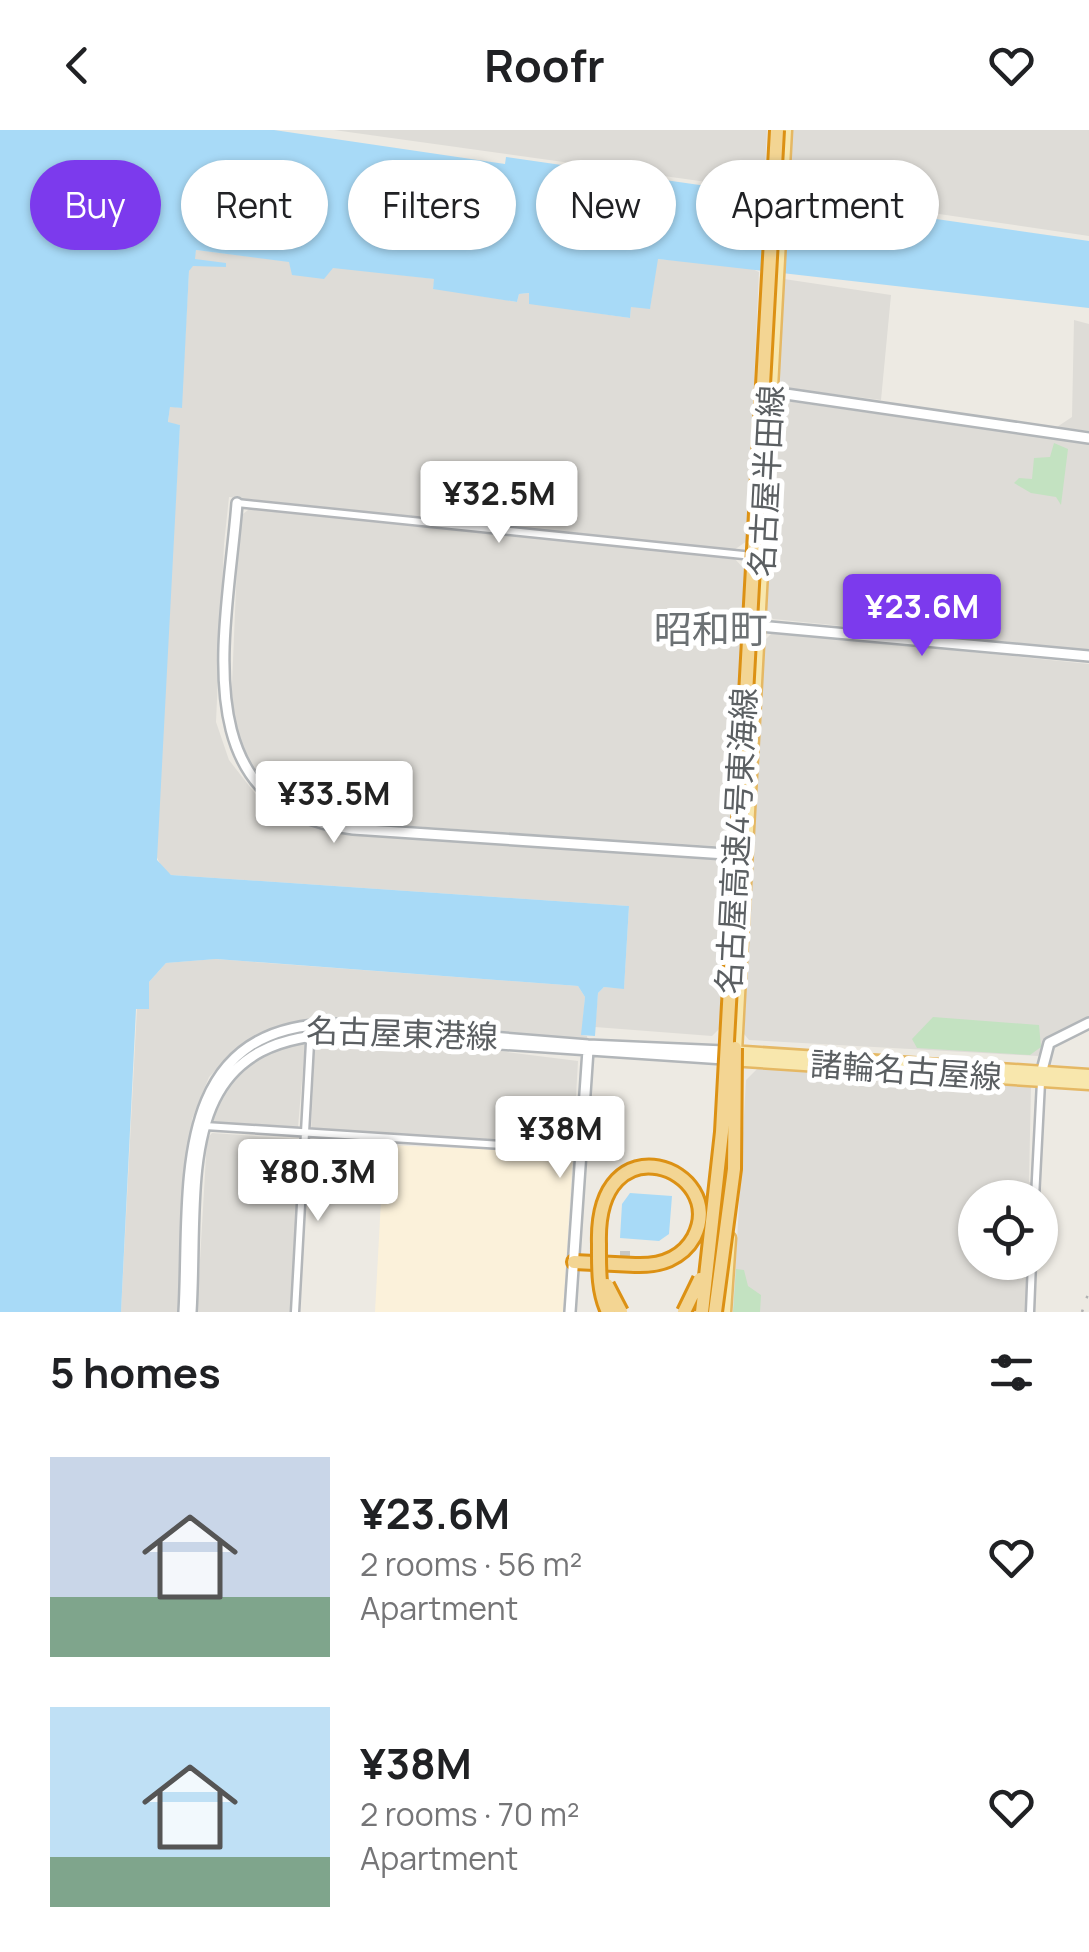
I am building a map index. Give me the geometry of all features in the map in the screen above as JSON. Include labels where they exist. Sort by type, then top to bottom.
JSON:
[{"type":"highway","name":"名古屋高速4号東海線","points":[[712,1312],[734,1169],[731,1054],[780,130]]},
{"type":"highway","name":"名古屋高速4号東海線","points":[[702,1312],[722,1132],[780,130]]},
{"type":"highway","points":[[684,1312],[696,1295],[702,1268],[722,1132]]},
{"type":"highway","points":[[574,1258],[630,1259],[674,1258],[688,1246],[697,1229],[698,1210],[693,1192],[681,1177],[660,1166],[642,1166],[621,1174],[602,1200],[600,1280],[608,1312]]},
{"type":"highway","points":[[621,1312],[606,1276],[606,1208],[626,1180],[647,1173],[664,1175],[688,1199],[689,1229],[671,1251],[630,1259]]},
{"type":"main road","name":"名古屋半田線","points":[[731,1054],[760,626],[782,194],[780,130]]},
{"type":"main road","name":"名古屋半田線","points":[[725,1312],[734,854],[770,194],[780,130]]},
{"type":"main road","name":"諸輪名古屋線","points":[[731,1054],[1089,1076]]},
{"type":"main road","name":"諸輪名古屋線","points":[[1041,1076],[1089,1084]]},
{"type":"street","points":[[772,392],[1089,438]]},
{"type":"street","points":[[747,856],[337,827],[279,804],[242,765],[226,724],[224,693],[237,503],[763,557]]},
{"type":"street","points":[[760,626],[1089,656]]},
{"type":"street","points":[[1036,1180],[1041,1076],[1049,1043],[1089,1024]]},
{"type":"street","name":"名古屋東港線","points":[[188,1312],[194,1144],[206,1095],[242,1050],[264,1037],[311,1029],[588,1049],[731,1054]]},
{"type":"street","name":"名古屋東港線","points":[[188,1312],[204,1126],[217,1090],[238,1066],[273,1043],[311,1029]]},
{"type":"street","points":[[294,1312],[311,1029]]},
{"type":"street","points":[[570,1312],[588,1049]]},
{"type":"street","points":[[204,1126],[581,1150]]},
{"type":"street","points":[[1030,1312],[1031,1280]]},
{"type":"shaded area","points":[[334,130],[767,130],[766,160],[696,160],[696,180],[676,178],[676,160],[549,160]]},
{"type":"shaded area","points":[[792,130],[1089,130],[1089,236],[939,214],[939,160],[790,160]]},
{"type":"shaded area","points":[[196,250],[435,279],[433,288],[517,302],[519,294],[530,293],[529,303],[630,318],[631,306],[650,308],[657,259],[746,266],[759,272],[747,541],[734,550],[229,497],[224,544],[216,722],[229,760],[257,796],[290,819],[319,828],[729,859],[719,1029],[712,1036],[595,1027],[598,993],[604,987],[624,988],[629,906],[171,875],[162,868],[154,851],[180,425],[168,423],[170,406],[181,408],[189,271],[192,266],[226,266],[194,259]]},
{"type":"shaded area","points":[[784,279],[891,295],[881,400],[786,388],[779,379]]},
{"type":"shaded area","points":[[1074,320],[1089,324],[1089,431],[1057,427],[1072,417]]},
{"type":"shaded area","points":[[786,401],[1089,444],[1089,651],[773,619],[763,607],[774,411]]},
{"type":"shaded area","points":[[252,507],[735,559],[746,571],[730,847],[350,822],[315,815],[285,802],[245,759],[231,708],[239,517]]},
{"type":"shaded area","points":[[773,632],[1089,664],[1089,1018],[1054,1034],[1038,1056],[749,1040],[744,1034],[765,640]]},
{"type":"shaded area","points":[[215,959],[578,986],[585,997],[582,1035],[587,1036],[587,1043],[486,1029],[328,1019],[283,1024],[243,1043],[209,1077],[192,1119],[179,1312],[121,1312],[137,1008],[148,1008],[149,982],[166,963]]},
{"type":"shaded area","points":[[315,1040],[459,1046],[578,1061],[573,1148],[311,1131]]},
{"type":"shaded area","points":[[300,1042],[305,1045],[298,1127],[215,1122],[212,1117],[223,1092],[243,1068],[268,1052]]},
{"type":"shaded area","points":[[758,1068],[1031,1086],[1029,1180],[958,1180],[958,1280],[1028,1280],[1026,1312],[733,1312],[746,1080]]},
{"type":"shaded area","points":[[212,1133],[298,1139],[301,1143],[291,1312],[197,1312],[207,1139]]},
{"type":"shaded area","points":[[384,1145],[573,1153],[563,1312],[375,1312]]},
{"type":"green space","points":[[1054,443],[1068,449],[1061,505],[1056,497],[1031,493],[1014,483],[1019,478],[1032,479],[1034,458],[1050,457]]},
{"type":"green space","points":[[933,1017],[1039,1025],[1041,1047],[1030,1055],[917,1048],[912,1039]]},
{"type":"green space","points":[[736,1269],[744,1270],[748,1286],[761,1295],[760,1312],[733,1312]]},
{"type":"water","points":[[0,130],[274,130],[478,160],[348,160],[348,250],[516,250],[516,160],[506,157],[536,161],[536,250],[676,250],[676,182],[696,184],[696,250],[939,250],[939,219],[1089,241],[1089,308],[658,259],[650,309],[631,307],[630,318],[529,304],[529,293],[519,294],[517,302],[433,289],[434,279],[333,268],[324,279],[292,275],[289,262],[196,250],[195,259],[226,263],[226,267],[193,266],[189,271],[182,408],[170,407],[168,422],[180,425],[157,860],[171,875],[629,906],[624,989],[604,987],[598,993],[595,1036],[581,1035],[585,997],[578,986],[216,959],[166,963],[149,982],[149,1009],[136,1009],[121,1312],[0,1312]]},
{"type":"water","points":[[630,1193],[672,1196],[669,1234],[659,1241],[620,1238],[622,1204]]},
{"type":"tunnel","points":[[620,1257],[630,1257]]},
{"type":"railway","points":[[1082,1312],[1089,1291]]},
{"type":"district","name":"昭和町","points":[[711,630]]}]
